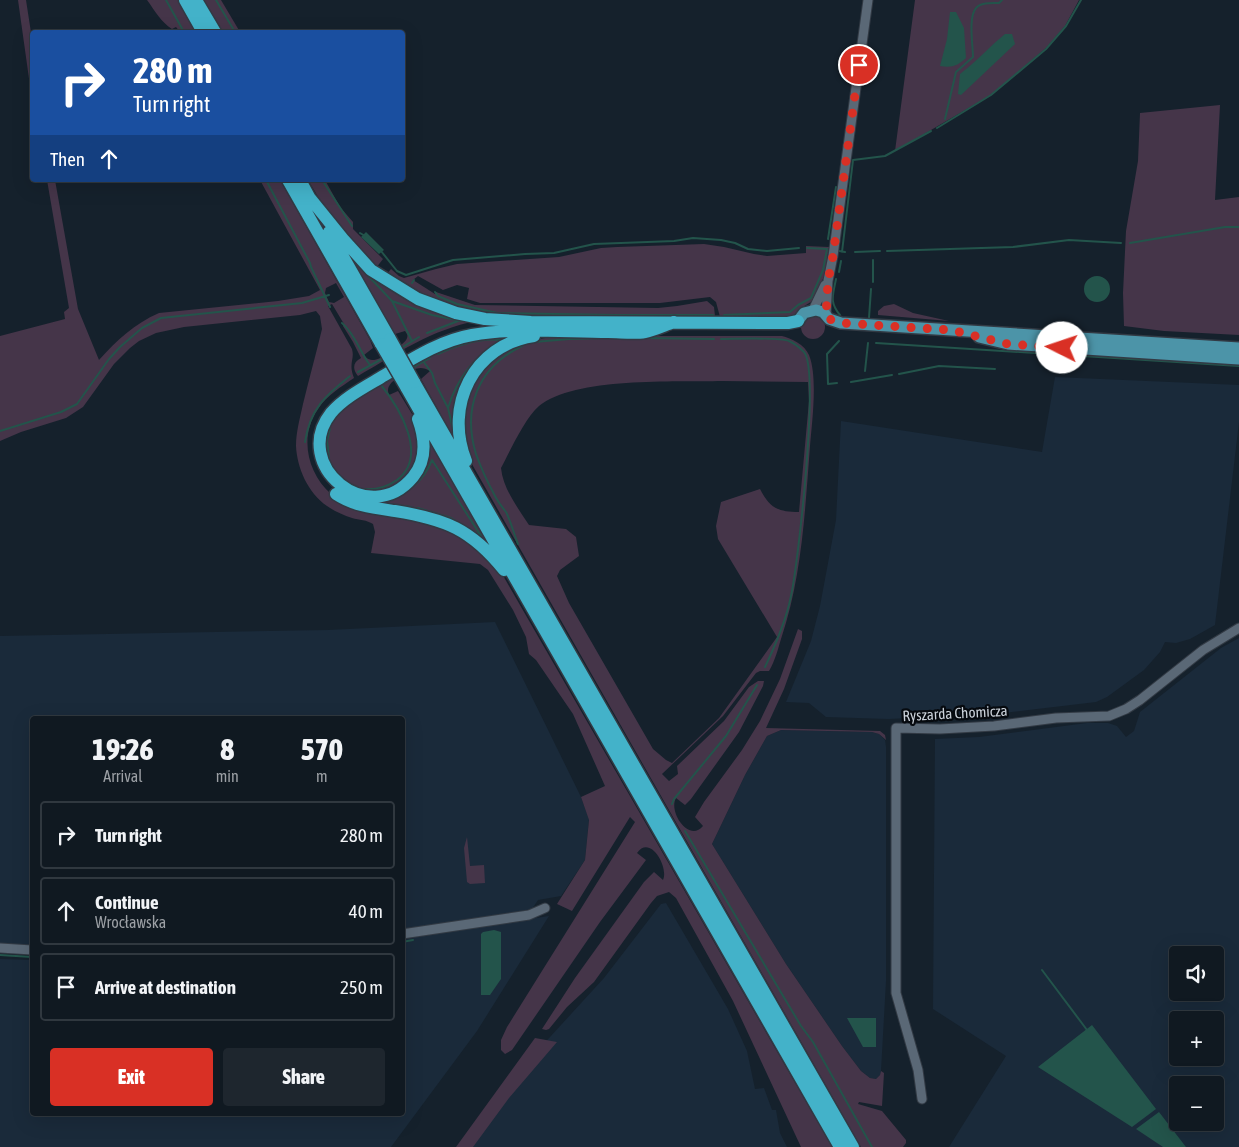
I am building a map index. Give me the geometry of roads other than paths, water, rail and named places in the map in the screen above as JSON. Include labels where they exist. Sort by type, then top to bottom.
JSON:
[{"type":"highway","points":[[185,0],[203,30]]},
{"type":"highway","points":[[196,0],[215,30]]},
{"type":"highway","points":[[289,182],[508,543],[853,1147]]},
{"type":"highway","points":[[301,182],[385,341]]},
{"type":"highway","points":[[309,197],[371,270],[411,296],[440,308],[467,316],[531,322]]},
{"type":"highway","points":[[524,595],[490,554],[470,536],[458,529],[437,519],[363,506],[333,491],[323,480],[317,469],[312,442],[318,419],[327,405],[354,384],[427,342],[451,332],[476,326],[531,322],[788,322],[798,320]]},
{"type":"highway","points":[[410,384],[423,433],[422,458],[416,472],[400,488],[383,496],[362,496],[345,489],[333,480],[322,457],[322,432],[328,418],[340,404],[350,397],[422,354],[457,338],[497,332],[645,332],[674,322]]},
{"type":"highway","points":[[508,543],[500,523],[464,456],[458,432],[462,396],[478,367],[505,345],[530,336],[566,332]]},
{"type":"highway","points":[[410,384],[524,595],[840,1147]]},
{"type":"main road","points":[[798,320],[804,313],[813,310],[820,311],[829,319],[841,323],[1239,348]]},
{"type":"main road","points":[[951,330],[1008,344],[1239,359]]},
{"type":"street","points":[[826,315],[828,281],[868,0]]},
{"type":"street","points":[[813,310],[828,281]]},
{"type":"street","name":"Ryszarda Chomicza","points":[[922,1099],[915,1059],[896,993],[896,728],[940,729],[994,726],[1056,718],[1108,716],[1126,709],[1140,700],[1203,650],[1239,628]]},
{"type":"street","points":[[405,934],[529,915],[545,908]]},
{"type":"street","points":[[0,948],[30,950]]},
{"type":"waterway","points":[[166,0],[183,30]]},
{"type":"waterway","points":[[216,0],[234,30]]},
{"type":"waterway","points":[[945,119],[956,72],[973,57],[972,18],[974,12],[981,5],[999,3],[1002,0]]},
{"type":"waterway","points":[[937,128],[991,95],[1046,49],[1066,26],[1081,0]]},
{"type":"waterway","points":[[842,252],[853,160],[885,156],[931,131]]},
{"type":"waterway","points":[[267,182],[310,263],[330,307]]},
{"type":"waterway","points":[[323,182],[352,226]]},
{"type":"waterway","points":[[828,239],[836,187]]},
{"type":"waterway","points":[[1130,243],[1225,227],[1239,227]]},
{"type":"waterway","points":[[360,233],[365,236]]},
{"type":"waterway","points":[[381,251],[397,271],[406,275],[453,260],[554,253],[594,244],[674,241],[693,238],[721,240],[735,243],[748,249],[767,251],[799,248]]},
{"type":"waterway","points":[[887,251],[1013,247],[1069,240],[1121,243]]},
{"type":"waterway","points":[[724,315],[790,312],[811,298],[823,270],[827,249],[807,248]]},
{"type":"waterway","points":[[839,251],[845,252]]},
{"type":"waterway","points":[[855,252],[880,251]]},
{"type":"waterway","points":[[873,260],[873,282]]},
{"type":"waterway","points":[[839,272],[841,261]]},
{"type":"waterway","points":[[358,265],[392,301]]},
{"type":"waterway","points":[[836,279],[833,302],[840,315]]},
{"type":"waterway","points":[[869,318],[871,289]]},
{"type":"waterway","points":[[435,292],[438,296],[457,304],[497,313],[713,315]]},
{"type":"waterway","points":[[0,431],[61,412],[77,404],[109,359],[120,347],[142,328],[161,318],[302,303],[329,295]]},
{"type":"waterway","points":[[412,341],[392,301],[432,315],[461,321]]},
{"type":"waterway","points":[[427,333],[458,321]]},
{"type":"waterway","points":[[342,323],[351,333],[370,365]]},
{"type":"waterway","points":[[401,348],[419,337]]},
{"type":"waterway","points":[[534,342],[601,338]]},
{"type":"waterway","points":[[641,338],[714,339]]},
{"type":"waterway","points":[[721,339],[789,341],[804,352],[808,367],[810,394],[809,429],[794,577],[789,605],[777,641],[765,667]]},
{"type":"waterway","points":[[438,354],[469,342],[502,340]]},
{"type":"waterway","points":[[448,408],[456,387],[468,369],[483,353],[502,340]]},
{"type":"waterway","points":[[837,383],[828,384],[827,354],[839,341]]},
{"type":"waterway","points":[[865,371],[868,343]]},
{"type":"waterway","points":[[876,343],[1239,366]]},
{"type":"waterway","points":[[518,544],[506,512],[487,481],[476,454],[471,421],[477,391],[484,377],[494,365],[522,346]]},
{"type":"waterway","points":[[358,372],[384,358]]},
{"type":"waterway","points":[[412,368],[430,358]]},
{"type":"waterway","points":[[423,361],[432,373],[448,408],[454,434]]},
{"type":"waterway","points":[[899,374],[939,366],[995,369]]},
{"type":"waterway","points":[[851,382],[892,375]]},
{"type":"waterway","points":[[305,442],[307,431],[320,404],[350,376]]},
{"type":"waterway","points":[[381,385],[394,377]]},
{"type":"waterway","points":[[364,489],[382,488],[397,480],[406,470],[411,458],[408,432],[396,406],[381,385]]},
{"type":"waterway","points":[[329,458],[327,441],[330,428]]},
{"type":"waterway","points":[[411,507],[380,503],[397,497],[412,488],[423,476],[432,460],[481,536],[451,518],[418,508]]},
{"type":"waterway","points":[[672,804],[674,799],[726,736],[757,685]]},
{"type":"waterway","points":[[685,831],[801,1026],[813,1042],[872,1147]]},
{"type":"waterway","points":[[405,941],[413,940]]},
{"type":"waterway","points":[[0,955],[30,957]]},
{"type":"waterway","points":[[1042,970],[1087,1030]]}]
